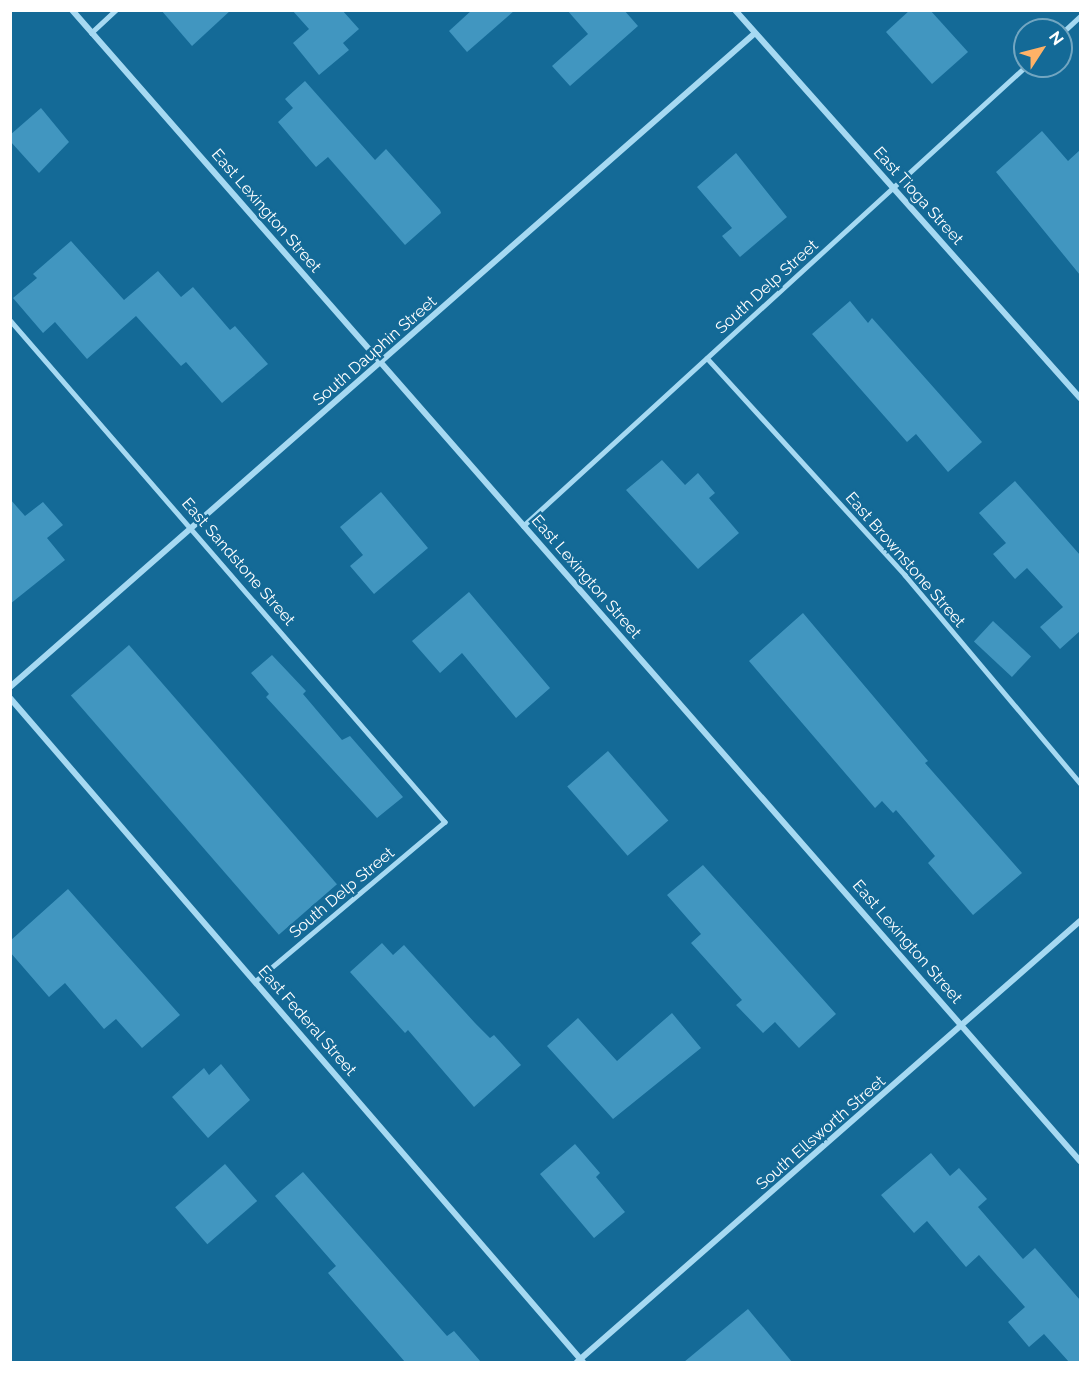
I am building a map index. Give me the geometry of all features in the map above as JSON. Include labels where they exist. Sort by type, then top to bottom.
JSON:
[{"type":"street","name":"East Lexington Street","points":[[72,10],[1080,1161]]},
{"type":"street","name":"East Tioga Street","points":[[735,10],[1080,398]]},
{"type":"street","name":"South Dauphin Street","points":[[10,687],[382,364],[755,33]]},
{"type":"street","name":"East Federal Street","points":[[10,698],[580,1361]]},
{"type":"street","name":"South Ellsworth Street","points":[[580,1361],[964,1027],[1080,921]]},
{"type":"lane","points":[[91,33],[116,10]]},
{"type":"lane","name":"South Delp Street","points":[[523,526],[1013,78]]},
{"type":"lane","name":"East Sandstone Street","points":[[10,320],[194,528],[445,822]]},
{"type":"lane","name":"East Brownstone Street","points":[[707,358],[904,575],[1080,783]]},
{"type":"lane","name":"South Delp Street","points":[[255,982],[445,822]]},
{"type":"building","points":[[161,10],[231,10],[192,46]]},
{"type":"building","points":[[292,10],[342,10],[359,29],[343,43],[349,50],[319,75],[293,43],[309,29]]},
{"type":"building","points":[[472,10],[515,10],[467,52],[449,31]]},
{"type":"building","points":[[567,10],[624,10],[638,26],[570,86],[552,66],[588,34]]},
{"type":"building","points":[[910,10],[930,10],[968,52],[932,84],[886,32]]},
{"type":"building","points":[[305,81],[375,160],[386,149],[440,210],[441,213],[405,245],[328,157],[316,167],[278,122],[293,108],[285,99]]},
{"type":"building","points":[[41,108],[69,142],[39,173],[10,141],[10,135]]},
{"type":"building","points":[[1042,131],[1068,161],[1080,150],[1080,275],[996,172]]},
{"type":"building","points":[[736,153],[787,217],[740,257],[722,236],[732,228],[697,187]]},
{"type":"building","points":[[71,241],[124,300],[158,271],[181,297],[193,287],[230,330],[235,326],[268,364],[222,403],[186,362],[181,366],[136,316],[87,359],[55,322],[43,333],[13,298],[37,278],[33,274]]},
{"type":"building","points":[[850,301],[868,323],[872,318],[982,442],[948,472],[916,434],[907,442],[812,334]]},
{"type":"building","points":[[662,460],[685,485],[698,473],[715,493],[709,498],[739,533],[698,569],[626,490]]},
{"type":"building","points":[[1015,481],[1080,555],[1080,631],[1060,649],[1040,627],[1063,607],[1027,568],[1015,579],[993,554],[1006,543],[979,513]]},
{"type":"building","points":[[381,492],[428,548],[374,594],[350,566],[363,555],[340,527]]},
{"type":"building","points":[[10,499],[25,516],[43,502],[63,525],[47,538],[65,560],[10,604]]},
{"type":"building","points":[[469,592],[550,688],[516,718],[462,653],[440,673],[412,641]]},
{"type":"building","points":[[803,613],[928,761],[925,763],[1022,873],[973,915],[928,863],[935,856],[896,810],[893,813],[882,801],[875,808],[749,661]]},
{"type":"building","points":[[993,621],[1031,656],[1012,677],[974,641]]},
{"type":"building","points":[[129,645],[337,884],[279,935],[71,696]]},
{"type":"building","points":[[272,655],[306,691],[303,694],[342,740],[350,736],[403,797],[377,818],[266,697],[269,694],[251,673]]},
{"type":"building","points":[[608,751],[668,820],[628,856],[567,786]]},
{"type":"building","points":[[703,865],[836,1014],[799,1048],[775,1022],[763,1033],[736,1005],[742,1000],[691,943],[701,934],[667,895]]},
{"type":"building","points":[[68,889],[180,1015],[142,1048],[116,1019],[104,1029],[65,983],[49,997],[10,952],[10,941]]},
{"type":"building","points":[[382,943],[393,955],[404,945],[475,1023],[490,1038],[494,1035],[521,1065],[474,1107],[408,1030],[405,1033],[350,972]]},
{"type":"building","points":[[672,1013],[701,1048],[613,1119],[547,1046],[578,1018],[617,1061]]},
{"type":"building","points":[[221,1064],[250,1100],[208,1138],[172,1097],[204,1068],[209,1075]]},
{"type":"building","points":[[575,1144],[600,1173],[596,1177],[625,1212],[594,1238],[540,1174]]},
{"type":"building","points":[[931,1153],[950,1176],[959,1168],[987,1199],[978,1207],[1023,1259],[1035,1248],[1080,1300],[1080,1362],[1069,1362],[1044,1334],[1029,1347],[1008,1322],[1025,1307],[979,1255],[966,1267],[927,1221],[914,1233],[881,1195]]},
{"type":"building","points":[[225,1164],[257,1201],[207,1244],[175,1207]]},
{"type":"building","points":[[303,1172],[447,1336],[454,1331],[481,1362],[405,1362],[328,1273],[336,1266],[275,1196]]},
{"type":"building","points":[[748,1309],[792,1362],[684,1362]]}]
